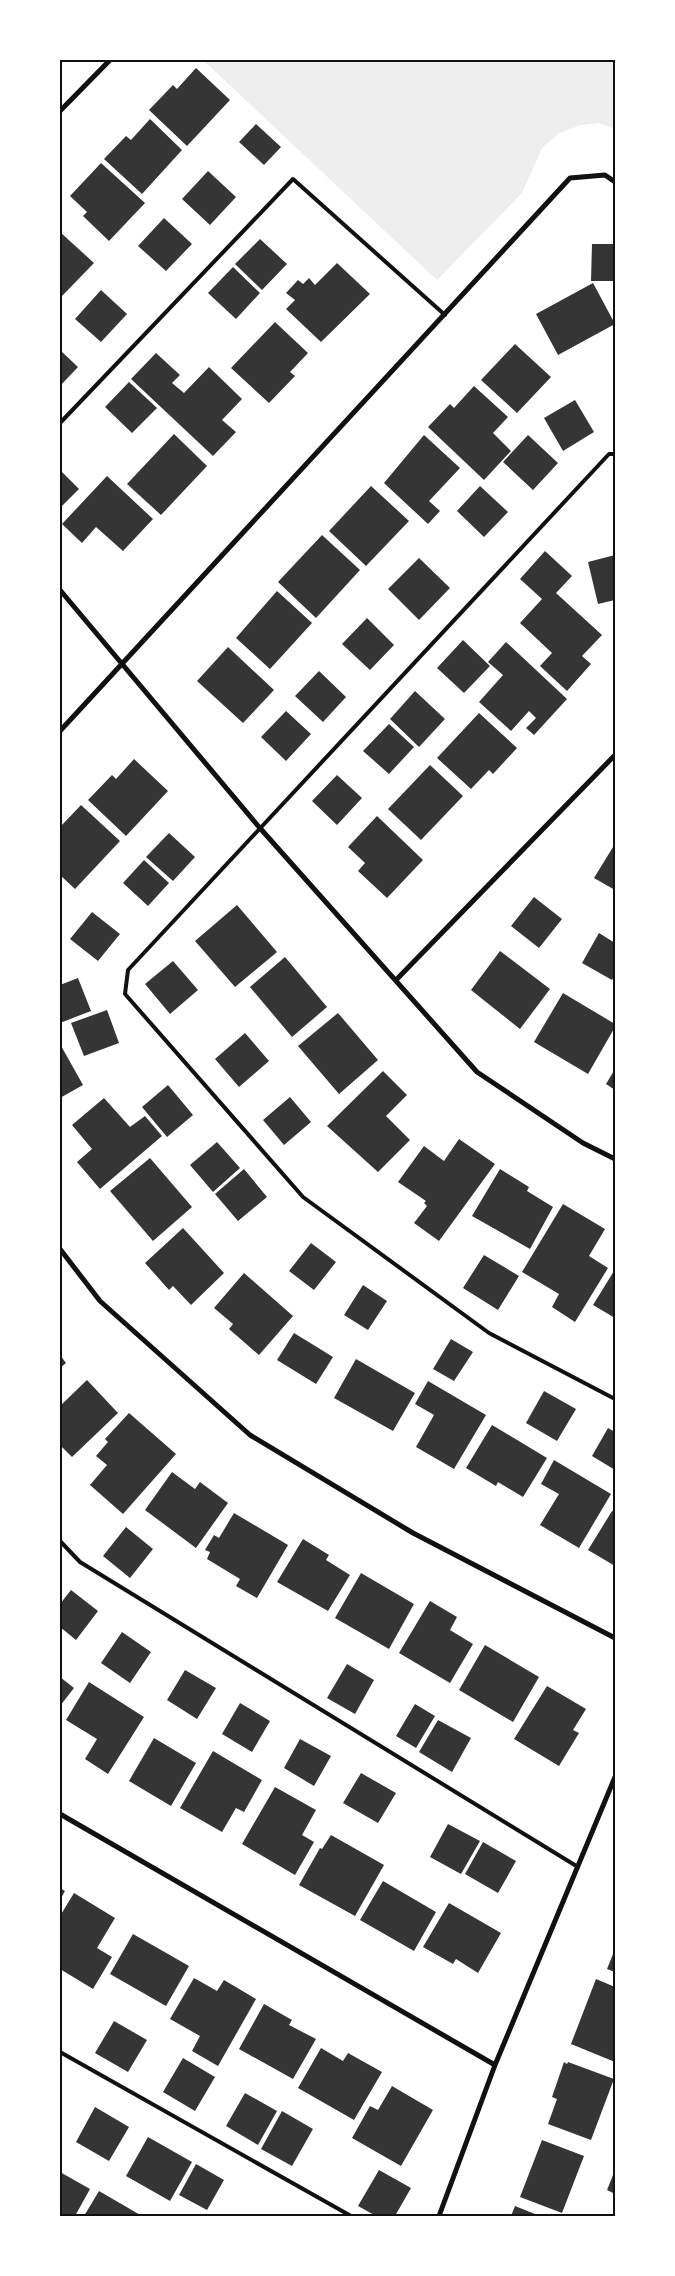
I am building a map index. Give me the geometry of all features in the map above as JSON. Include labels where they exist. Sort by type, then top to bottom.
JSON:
[{"type":"street","points":[[60,111],[110,60]]},
{"type":"street","points":[[60,731],[570,178],[605,175],[615,182]]},
{"type":"street","points":[[60,590],[121,665],[259,827],[477,1072],[583,1143],[615,1159]]},
{"type":"street","points":[[396,980],[615,755]]},
{"type":"street","points":[[60,1250],[100,1301],[250,1435],[413,1533],[615,1638]]},
{"type":"street","points":[[439,2216],[495,2065],[615,1777]]},
{"type":"street","points":[[60,1814],[495,2065]]},
{"type":"lane","points":[[60,423],[293,179],[445,315]]},
{"type":"lane","points":[[615,454],[609,454],[259,827],[128,970],[125,994],[304,1197],[489,1333],[615,1399]]},
{"type":"lane","points":[[60,1541],[80,1562],[579,1867]]},
{"type":"lane","points":[[60,2052],[351,2216]]},
{"type":"shaded area","points":[[203,60],[615,60],[615,129],[599,123],[581,125],[559,133],[542,148],[522,193],[437,280]]},
{"type":"building","points":[[196,68],[230,100],[187,146],[149,110],[173,85],[177,89]]},
{"type":"building","points":[[150,119],[182,150],[142,194],[104,159],[126,136],[131,140]]},
{"type":"building","points":[[256,124],[281,147],[264,165],[239,142]]},
{"type":"building","points":[[101,163],[145,203],[109,241],[83,216],[87,212],[70,196]]},
{"type":"building","points":[[208,171],[236,197],[210,225],[182,199]]},
{"type":"building","points":[[164,218],[192,244],[166,271],[138,246]]},
{"type":"building","points":[[60,232],[94,263],[62,296],[60,294]]},
{"type":"building","points":[[260,239],[287,264],[262,290],[235,264]]},
{"type":"building","points":[[592,244],[615,244],[615,281],[591,281]]},
{"type":"building","points":[[337,263],[370,294],[321,342],[286,309],[295,300],[286,293],[298,280],[303,284],[309,278],[315,285]]},
{"type":"building","points":[[233,267],[260,293],[236,319],[208,293]]},
{"type":"building","points":[[593,283],[615,324],[558,355],[536,314]]},
{"type":"building","points":[[101,290],[127,314],[101,342],[75,319]]},
{"type":"building","points":[[275,322],[308,353],[290,372],[295,376],[269,403],[231,368]]},
{"type":"building","points":[[515,344],[551,377],[517,413],[481,380]]},
{"type":"building","points":[[60,350],[78,367],[60,386]]},
{"type":"building","points":[[156,353],[180,375],[172,383],[184,393],[209,367],[242,399],[222,420],[236,432],[213,456],[131,379]]},
{"type":"building","points":[[129,382],[157,408],[132,433],[105,407]]},
{"type":"building","points":[[474,386],[508,417],[493,433],[511,451],[484,480],[428,427],[450,404],[454,408]]},
{"type":"building","points":[[575,400],[594,432],[563,451],[544,418]]},
{"type":"building","points":[[174,434],[207,466],[161,515],[127,484]]},
{"type":"building","points":[[424,435],[460,468],[429,501],[440,511],[428,524],[384,483]]},
{"type":"building","points":[[528,435],[558,463],[533,490],[503,462]]},
{"type":"building","points":[[60,470],[79,489],[60,508]]},
{"type":"building","points":[[107,476],[153,519],[123,551],[96,527],[82,543],[62,524]]},
{"type":"building","points":[[371,486],[409,521],[366,566],[329,531]]},
{"type":"building","points":[[480,486],[508,512],[484,537],[457,511]]},
{"type":"building","points":[[322,535],[360,570],[316,618],[278,582]]},
{"type":"building","points":[[545,551],[572,576],[556,593],[602,635],[582,656],[591,664],[567,691],[540,666],[552,653],[520,623],[542,599],[520,579]]},
{"type":"building","points":[[615,555],[615,600],[598,604],[588,562]]},
{"type":"building","points":[[419,558],[450,588],[419,620],[388,589]]},
{"type":"building","points":[[277,591],[312,623],[270,669],[236,638]]},
{"type":"building","points":[[367,618],[394,645],[370,670],[342,644]]},
{"type":"building","points":[[463,640],[490,666],[464,693],[437,668]]},
{"type":"building","points":[[506,642],[567,699],[534,735],[526,728],[536,718],[529,711],[511,731],[479,702],[503,675],[488,662]]},
{"type":"building","points":[[228,647],[274,690],[243,723],[197,681]]},
{"type":"building","points":[[319,671],[346,697],[323,722],[295,696]]},
{"type":"building","points":[[415,691],[445,719],[419,747],[390,719]]},
{"type":"building","points":[[286,711],[311,734],[286,761],[261,737]]},
{"type":"building","points":[[479,713],[517,748],[493,774],[489,770],[471,789],[437,758]]},
{"type":"building","points":[[389,724],[414,747],[389,774],[363,751]]},
{"type":"building","points":[[134,759],[168,791],[126,836],[88,800],[112,775],[116,779]]},
{"type":"building","points":[[430,765],[463,796],[421,840],[388,809]]},
{"type":"building","points":[[337,775],[362,798],[337,825],[312,801]]},
{"type":"building","points":[[81,805],[120,841],[75,889],[60,875],[60,827]]},
{"type":"building","points":[[377,816],[423,860],[387,898],[358,871],[365,863],[348,847]]},
{"type":"building","points":[[169,833],[195,857],[173,881],[146,857]]},
{"type":"building","points":[[613,847],[615,848],[615,890],[594,878]]},
{"type":"building","points":[[144,860],[169,883],[148,906],[123,883]]},
{"type":"building","points":[[534,897],[562,919],[539,948],[511,926]]},
{"type":"building","points":[[237,905],[277,952],[235,987],[195,941]]},
{"type":"building","points":[[92,912],[120,934],[98,961],[70,939]]},
{"type":"building","points":[[599,933],[615,943],[615,975],[612,980],[582,963]]},
{"type":"building","points":[[500,951],[550,989],[520,1029],[471,990]]},
{"type":"building","points":[[285,957],[327,1007],[292,1037],[250,987]]},
{"type":"building","points":[[173,961],[198,990],[170,1014],[145,984]]},
{"type":"building","points":[[78,978],[91,1011],[60,1023],[60,985]]},
{"type":"building","points":[[563,993],[615,1024],[588,1074],[534,1042]]},
{"type":"building","points":[[107,1010],[119,1043],[84,1056],[71,1023]]},
{"type":"building","points":[[338,1013],[378,1060],[339,1094],[298,1046]]},
{"type":"building","points":[[245,1033],[269,1061],[239,1087],[215,1059]]},
{"type":"building","points":[[60,1044],[83,1085],[60,1098]]},
{"type":"building","points":[[615,1069],[615,1090],[606,1084]]},
{"type":"building","points":[[383,1071],[407,1095],[386,1116],[410,1140],[378,1172],[327,1126]]},
{"type":"building","points":[[168,1085],[193,1115],[167,1137],[142,1107]]},
{"type":"building","points":[[290,1097],[311,1122],[284,1145],[263,1120]]},
{"type":"building","points":[[104,1098],[130,1127],[145,1116],[162,1136],[100,1189],[77,1162],[92,1149],[72,1125]]},
{"type":"building","points":[[459,1139],[495,1164],[439,1241],[414,1223],[427,1206],[424,1203],[426,1201],[398,1182],[424,1146],[444,1161]]},
{"type":"building","points":[[217,1142],[240,1168],[213,1192],[190,1165]]},
{"type":"building","points":[[150,1158],[192,1207],[153,1241],[110,1191]]},
{"type":"building","points":[[244,1169],[267,1197],[238,1221],[215,1194]]},
{"type":"building","points":[[500,1169],[529,1187],[527,1191],[553,1207],[530,1249],[472,1216]]},
{"type":"building","points":[[563,1204],[605,1229],[589,1256],[608,1268],[575,1322],[552,1307],[559,1294],[522,1272]]},
{"type":"building","points":[[183,1228],[224,1273],[191,1305],[173,1286],[169,1290],[145,1263]]},
{"type":"building","points":[[311,1243],[336,1262],[314,1290],[289,1271]]},
{"type":"building","points":[[484,1255],[519,1276],[498,1310],[463,1288]]},
{"type":"building","points":[[615,1271],[615,1318],[593,1305]]},
{"type":"building","points":[[244,1273],[293,1316],[259,1355],[229,1329],[233,1324],[214,1308]]},
{"type":"building","points":[[363,1285],[387,1301],[368,1330],[344,1315]]},
{"type":"building","points":[[294,1333],[333,1357],[316,1384],[277,1360]]},
{"type":"building","points":[[451,1339],[473,1352],[454,1381],[433,1369]]},
{"type":"building","points":[[60,1355],[66,1363],[60,1368]]},
{"type":"building","points":[[356,1359],[415,1393],[393,1431],[334,1398]]},
{"type":"building","points":[[87,1380],[118,1413],[72,1457],[60,1445],[60,1406]]},
{"type":"building","points":[[428,1381],[486,1415],[454,1469],[416,1447],[434,1415],[415,1404]]},
{"type":"building","points":[[544,1391],[576,1409],[557,1441],[526,1423]]},
{"type":"building","points":[[129,1413],[176,1454],[123,1514],[90,1485],[107,1465],[96,1456],[108,1442],[105,1439]]},
{"type":"building","points":[[492,1425],[547,1458],[523,1497],[498,1482],[496,1486],[466,1468]]},
{"type":"building","points":[[608,1428],[615,1432],[615,1470],[592,1456]]},
{"type":"building","points":[[554,1460],[611,1494],[579,1548],[540,1525],[559,1494],[541,1484]]},
{"type":"building","points":[[172,1472],[195,1489],[200,1482],[228,1503],[196,1548],[145,1510]]},
{"type":"building","points":[[612,1511],[615,1512],[615,1566],[588,1550]]},
{"type":"building","points":[[234,1513],[288,1545],[257,1598],[236,1586],[240,1579],[207,1559],[210,1552],[205,1550],[214,1535],[219,1538]]},
{"type":"building","points":[[126,1527],[153,1549],[130,1578],[103,1556]]},
{"type":"building","points":[[303,1539],[329,1555],[326,1560],[350,1575],[328,1611],[277,1582]]},
{"type":"building","points":[[361,1573],[414,1604],[389,1649],[335,1618]]},
{"type":"building","points":[[71,1590],[98,1611],[76,1640],[60,1627],[60,1604]]},
{"type":"building","points":[[430,1601],[457,1617],[450,1630],[473,1644],[450,1683],[399,1653]]},
{"type":"building","points":[[122,1632],[151,1652],[130,1683],[101,1663]]},
{"type":"building","points":[[485,1645],[539,1677],[513,1722],[459,1690]]},
{"type":"building","points":[[347,1664],[374,1680],[355,1714],[327,1698]]},
{"type":"building","points":[[185,1670],[216,1688],[197,1719],[167,1700]]},
{"type":"building","points":[[60,1677],[74,1688],[60,1706]]},
{"type":"building","points":[[89,1682],[144,1717],[108,1774],[85,1759],[97,1739],[66,1720]]},
{"type":"building","points":[[547,1686],[586,1709],[573,1730],[579,1733],[559,1766],[514,1739]]},
{"type":"building","points":[[240,1703],[270,1721],[252,1752],[222,1734]]},
{"type":"building","points":[[415,1704],[435,1716],[416,1748],[396,1736]]},
{"type":"building","points":[[438,1720],[471,1738],[452,1772],[419,1752]]},
{"type":"building","points":[[154,1738],[196,1763],[171,1806],[129,1781]]},
{"type":"building","points":[[300,1739],[331,1756],[314,1786],[284,1768]]},
{"type":"building","points":[[213,1751],[262,1780],[244,1812],[236,1808],[222,1832],[180,1808]]},
{"type":"building","points":[[361,1773],[396,1793],[378,1823],[343,1803]]},
{"type":"building","points":[[275,1787],[316,1810],[302,1835],[314,1842],[295,1875],[242,1844]]},
{"type":"building","points":[[448,1824],[480,1841],[461,1874],[430,1857]]},
{"type":"building","points":[[331,1835],[384,1865],[355,1916],[299,1885],[320,1848],[322,1849]]},
{"type":"building","points":[[483,1842],[516,1861],[498,1893],[465,1874]]},
{"type":"building","points":[[383,1881],[436,1912],[414,1951],[360,1920]]},
{"type":"building","points":[[60,1888],[65,1891],[60,1900]]},
{"type":"building","points":[[74,1893],[115,1918],[97,1948],[112,1957],[93,1989],[60,1969],[60,1916]]},
{"type":"building","points":[[449,1903],[501,1933],[478,1973],[456,1959],[453,1964],[423,1947]]},
{"type":"building","points":[[133,1934],[189,1966],[166,2006],[110,1974]]},
{"type":"building","points":[[615,1949],[615,1972],[607,1969]]},
{"type":"building","points":[[194,1978],[217,1991],[224,1980],[256,1999],[218,2066],[192,2051],[200,2036],[170,2019]]},
{"type":"building","points":[[596,1979],[615,1987],[615,2062],[571,2044]]},
{"type":"building","points":[[264,2004],[292,2020],[289,2025],[316,2039],[293,2079],[239,2049]]},
{"type":"building","points":[[114,2021],[147,2040],[128,2072],[95,2053]]},
{"type":"building","points":[[321,2048],[343,2061],[348,2053],[382,2072],[354,2120],[298,2088]]},
{"type":"building","points":[[183,2058],[215,2077],[195,2111],[163,2092]]},
{"type":"building","points":[[564,2062],[614,2079],[591,2140],[548,2124],[557,2099],[552,2097]]},
{"type":"building","points":[[392,2086],[433,2110],[401,2166],[352,2138],[370,2106],[378,2110]]},
{"type":"building","points":[[245,2093],[277,2111],[258,2145],[226,2126]]},
{"type":"building","points":[[95,2107],[129,2127],[109,2161],[76,2142]]},
{"type":"building","points":[[282,2111],[313,2129],[292,2166],[261,2149]]},
{"type":"building","points":[[148,2137],[192,2162],[170,2201],[126,2176]]},
{"type":"building","points":[[542,2140],[584,2156],[562,2213],[520,2197]]},
{"type":"building","points":[[196,2164],[224,2180],[207,2210],[179,2195]]},
{"type":"building","points":[[379,2170],[411,2188],[395,2216],[376,2216],[358,2206]]},
{"type":"building","points":[[615,2170],[615,2194],[607,2190]]},
{"type":"building","points":[[60,2172],[90,2189],[75,2216],[60,2216]]},
{"type":"building","points":[[99,2191],[142,2216],[84,2216]]},
{"type":"building","points":[[515,2206],[540,2216],[511,2216]]}]
